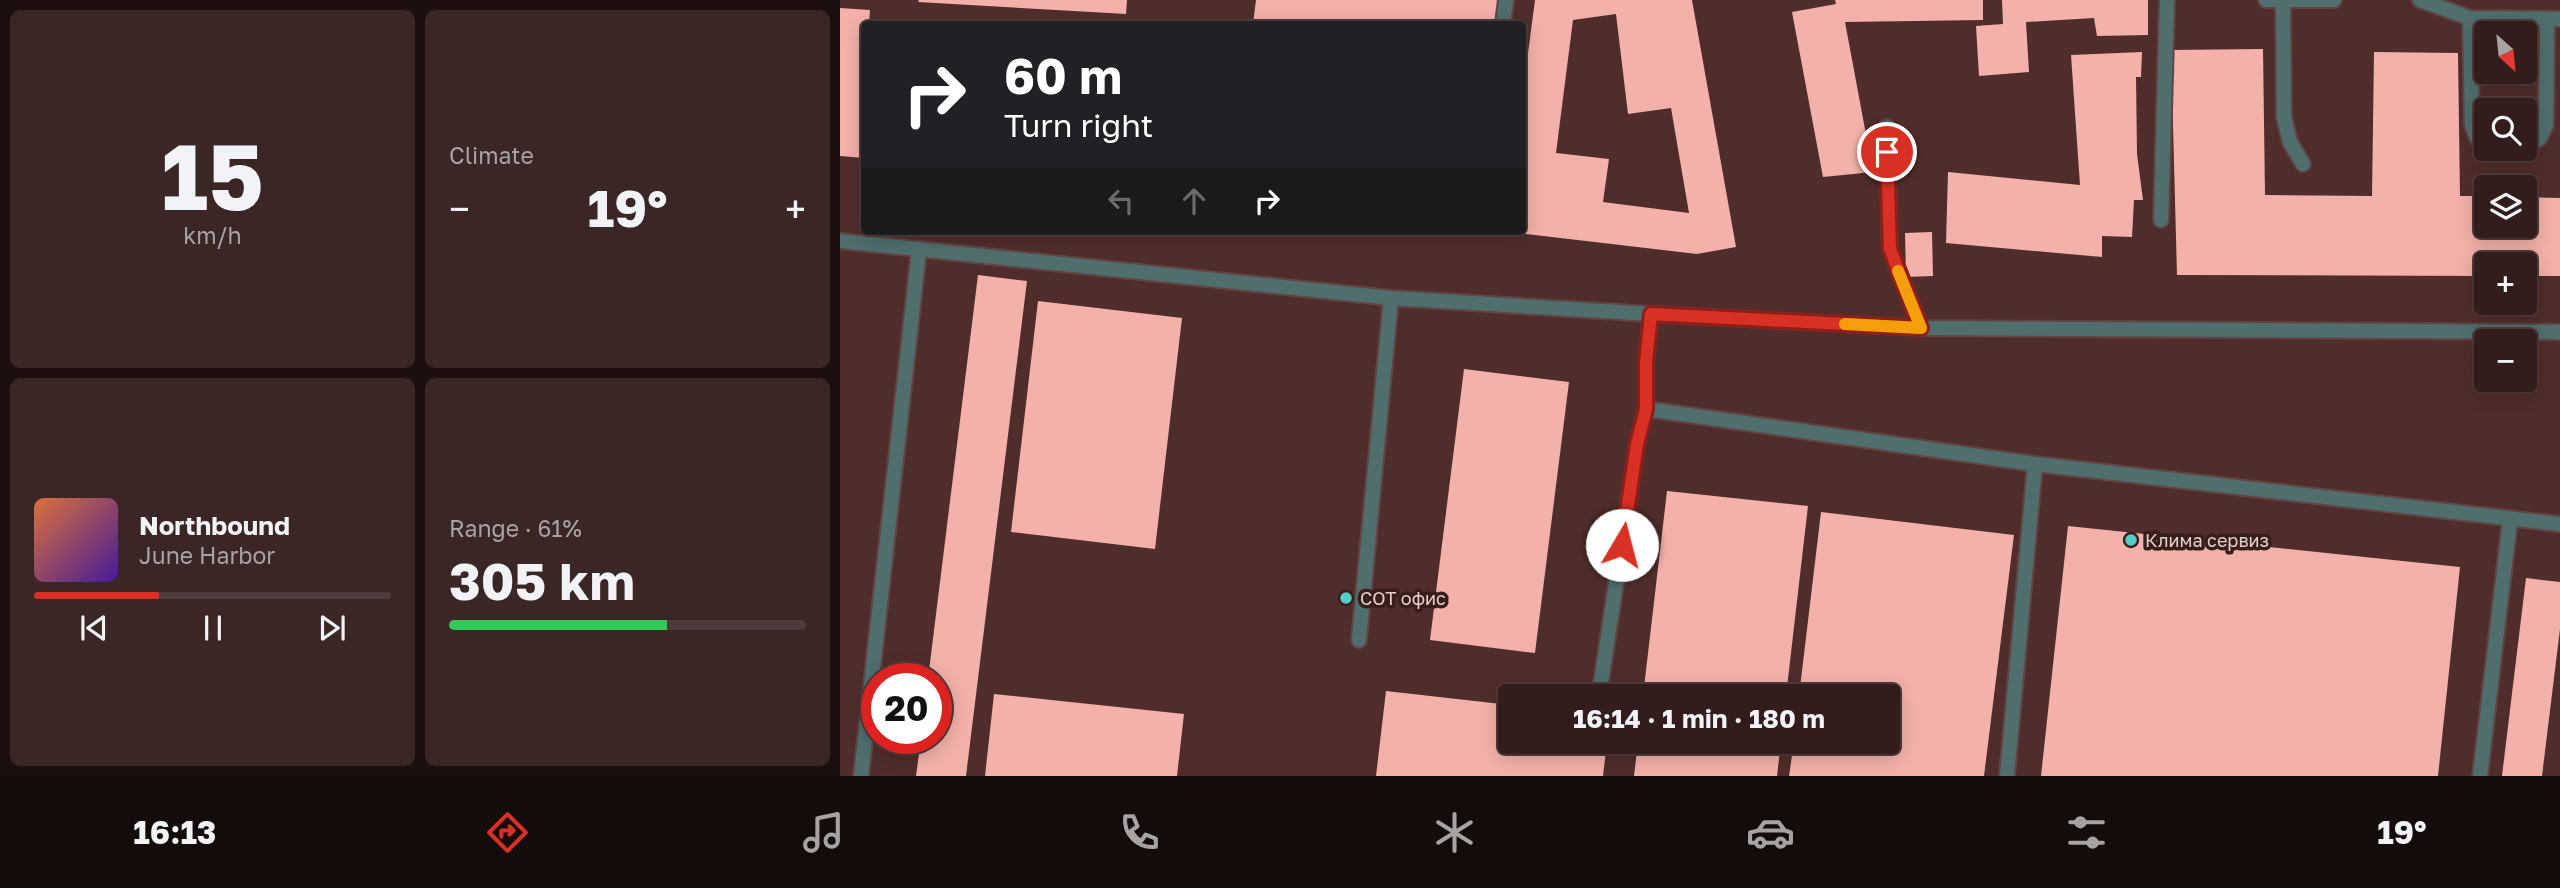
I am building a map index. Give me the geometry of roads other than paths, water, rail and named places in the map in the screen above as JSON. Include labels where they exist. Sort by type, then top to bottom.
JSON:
[{"type":"lane","points":[[1503,21],[1506,0]]},
{"type":"lane","points":[[2161,220],[2167,0]]},
{"type":"lane","points":[[2266,0],[2334,0]]},
{"type":"lane","points":[[2420,0],[2470,18],[2554,19],[2546,125],[2537,140]]},
{"type":"lane","points":[[2283,1],[2284,117],[2290,142],[2303,164]]},
{"type":"lane","points":[[2470,18],[2474,130]]},
{"type":"lane","points":[[1887,127],[1890,249],[1921,328]]},
{"type":"lane","points":[[840,241],[1391,298],[1651,314],[1921,328],[2560,332]]},
{"type":"lane","points":[[861,776],[919,250]]},
{"type":"lane","points":[[1359,640],[1391,298]]},
{"type":"lane","points":[[1601,684],[1637,444],[1646,409],[1646,362],[1651,314]]},
{"type":"lane","points":[[1646,409],[2035,464],[2560,524]]},
{"type":"lane","points":[[2007,776],[2035,464]]},
{"type":"lane","points":[[2480,776],[2510,520]]},
{"type":"place","name":"Клима сервиз","points":[[2131,540]]},
{"type":"place","name":"СОТ офис","points":[[1346,598]]}]
